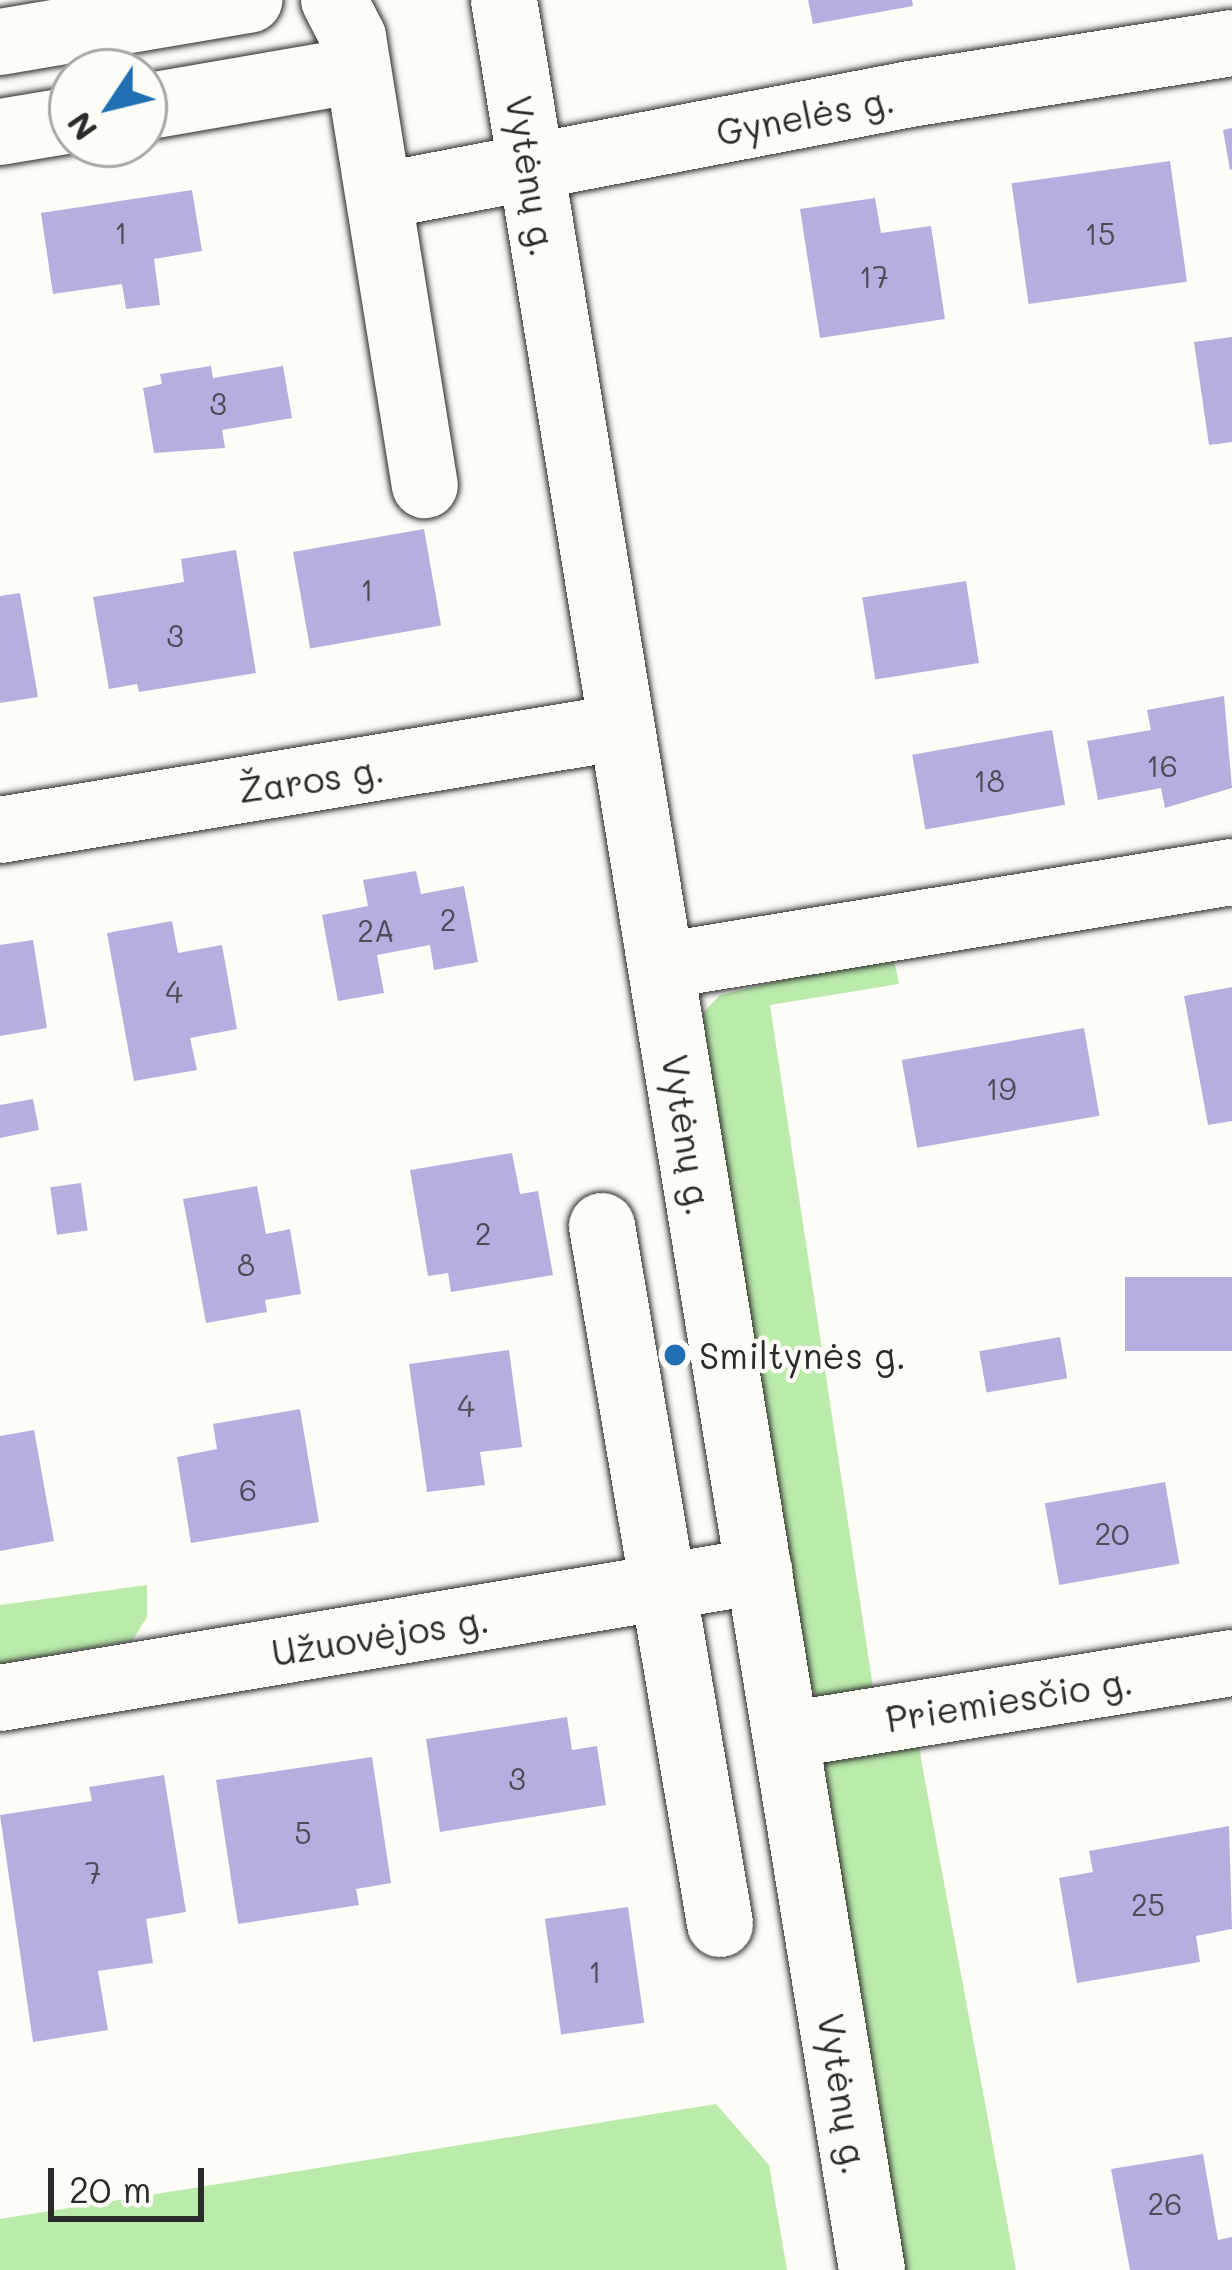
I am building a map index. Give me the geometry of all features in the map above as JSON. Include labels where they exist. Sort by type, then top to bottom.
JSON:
[{"type":"street","points":[[0,42],[249,0]]},
{"type":"street","points":[[334,0],[358,70],[425,485]]},
{"type":"street","name":"Vytėnų g.","points":[[504,0],[872,2270]]},
{"type":"street","name":"Gynelės g.","points":[[380,196],[532,172],[910,94],[1232,43]]},
{"type":"street","points":[[168,103],[358,70]]},
{"type":"street","points":[[0,132],[48,124]]},
{"type":"street","name":"Žaros g.","points":[[0,830],[622,728]]},
{"type":"street","points":[[661,966],[1232,872]]},
{"type":"street","points":[[602,1226],[667,1588],[720,1924]]},
{"type":"street","name":"Užuovėjos g.","points":[[0,1698],[760,1571]]},
{"type":"street","name":"Priemiesčio g.","points":[[787,1735],[1232,1663]]},
{"type":"green space","points":[[893,954],[899,984],[770,1005],[875,1701],[820,1699],[810,1685],[699,1017],[720,995]]},
{"type":"green space","points":[[147,1585],[147,1617],[132,1641],[0,1664],[0,1605]]},
{"type":"green space","points":[[919,1737],[1016,2270],[901,2270],[824,1763],[836,1749]]},
{"type":"green space","points":[[716,2104],[769,2165],[787,2270],[0,2270],[0,2219]]},
{"type":"building","points":[[808,0],[912,0],[913,6],[813,24]]},
{"type":"building","points":[[1232,128],[1232,169],[1230,170],[1223,130]]},
{"type":"building","points":[[1170,161],[1187,282],[1029,304],[1012,183]]},
{"type":"building","points":[[192,190],[202,251],[154,259],[160,305],[126,309],[122,284],[53,294],[41,213]]},
{"type":"building","points":[[875,198],[881,233],[931,226],[945,319],[820,338],[800,209]]},
{"type":"building","points":[[1232,337],[1232,442],[1209,445],[1194,342]]},
{"type":"building","points":[[211,366],[213,378],[283,366],[292,418],[222,430],[225,448],[154,453],[143,388],[162,384],[160,374]]},
{"type":"building","points":[[424,529],[441,626],[310,649],[293,552]]},
{"type":"building","points":[[236,550],[256,673],[139,692],[137,684],[109,689],[93,597],[184,582],[181,559]]},
{"type":"building","points":[[966,581],[979,663],[875,679],[862,597]]},
{"type":"building","points":[[20,593],[38,697],[0,703],[0,596]]},
{"type":"building","points":[[1224,696],[1232,788],[1165,808],[1161,788],[1098,800],[1087,741],[1151,730],[1147,710]]},
{"type":"building","points":[[1052,730],[1065,805],[925,830],[912,755]]},
{"type":"building","points":[[416,871],[421,894],[464,886],[478,962],[434,970],[430,945],[377,955],[384,993],[338,1001],[322,915],[368,906],[363,880]]},
{"type":"building","points":[[172,921],[178,953],[222,945],[237,1029],[190,1038],[197,1070],[134,1081],[107,933]]},
{"type":"building","points":[[33,940],[47,1028],[0,1036],[0,945]]},
{"type":"building","points":[[1232,987],[1232,1121],[1208,1125],[1184,996]]},
{"type":"building","points":[[1084,1028],[1099,1116],[917,1148],[902,1060]]},
{"type":"building","points":[[33,1099],[39,1130],[0,1138],[0,1105]]},
{"type":"building","points":[[512,1153],[520,1194],[538,1191],[553,1275],[451,1292],[448,1273],[428,1276],[410,1170]]},
{"type":"building","points":[[81,1183],[88,1231],[57,1235],[50,1187]]},
{"type":"building","points":[[257,1186],[266,1234],[290,1229],[301,1294],[265,1300],[267,1312],[206,1323],[183,1199]]},
{"type":"building","points":[[1125,1277],[1232,1277],[1232,1351],[1125,1351]]},
{"type":"building","points":[[1060,1337],[1067,1378],[987,1393],[979,1351]]},
{"type":"building","points":[[509,1350],[522,1447],[480,1452],[485,1485],[427,1492],[409,1364]]},
{"type":"building","points":[[300,1409],[319,1522],[191,1543],[177,1457],[217,1449],[213,1424]]},
{"type":"building","points":[[34,1430],[54,1541],[0,1551],[0,1436]]},
{"type":"building","points":[[1165,1482],[1179,1564],[1059,1585],[1045,1503]]},
{"type":"building","points":[[567,1717],[572,1750],[597,1746],[606,1805],[440,1832],[426,1739]]},
{"type":"building","points":[[372,1757],[391,1883],[356,1889],[359,1905],[238,1924],[216,1780]]},
{"type":"building","points":[[164,1775],[186,1912],[146,1919],[153,1963],[98,1971],[108,2030],[33,2042],[0,1815],[92,1801],[89,1787]]},
{"type":"building","points":[[1229,1826],[1232,1929],[1196,1936],[1200,1962],[1077,1983],[1059,1878],[1093,1872],[1089,1851]]},
{"type":"building","points":[[628,1907],[644,2023],[561,2035],[545,1919]]},
{"type":"building","points":[[1203,2154],[1218,2240],[1232,2237],[1232,2270],[1130,2270],[1111,2169]]},
{"type":"place","name":"Smiltynės g.","points":[[675,1355]]}]
